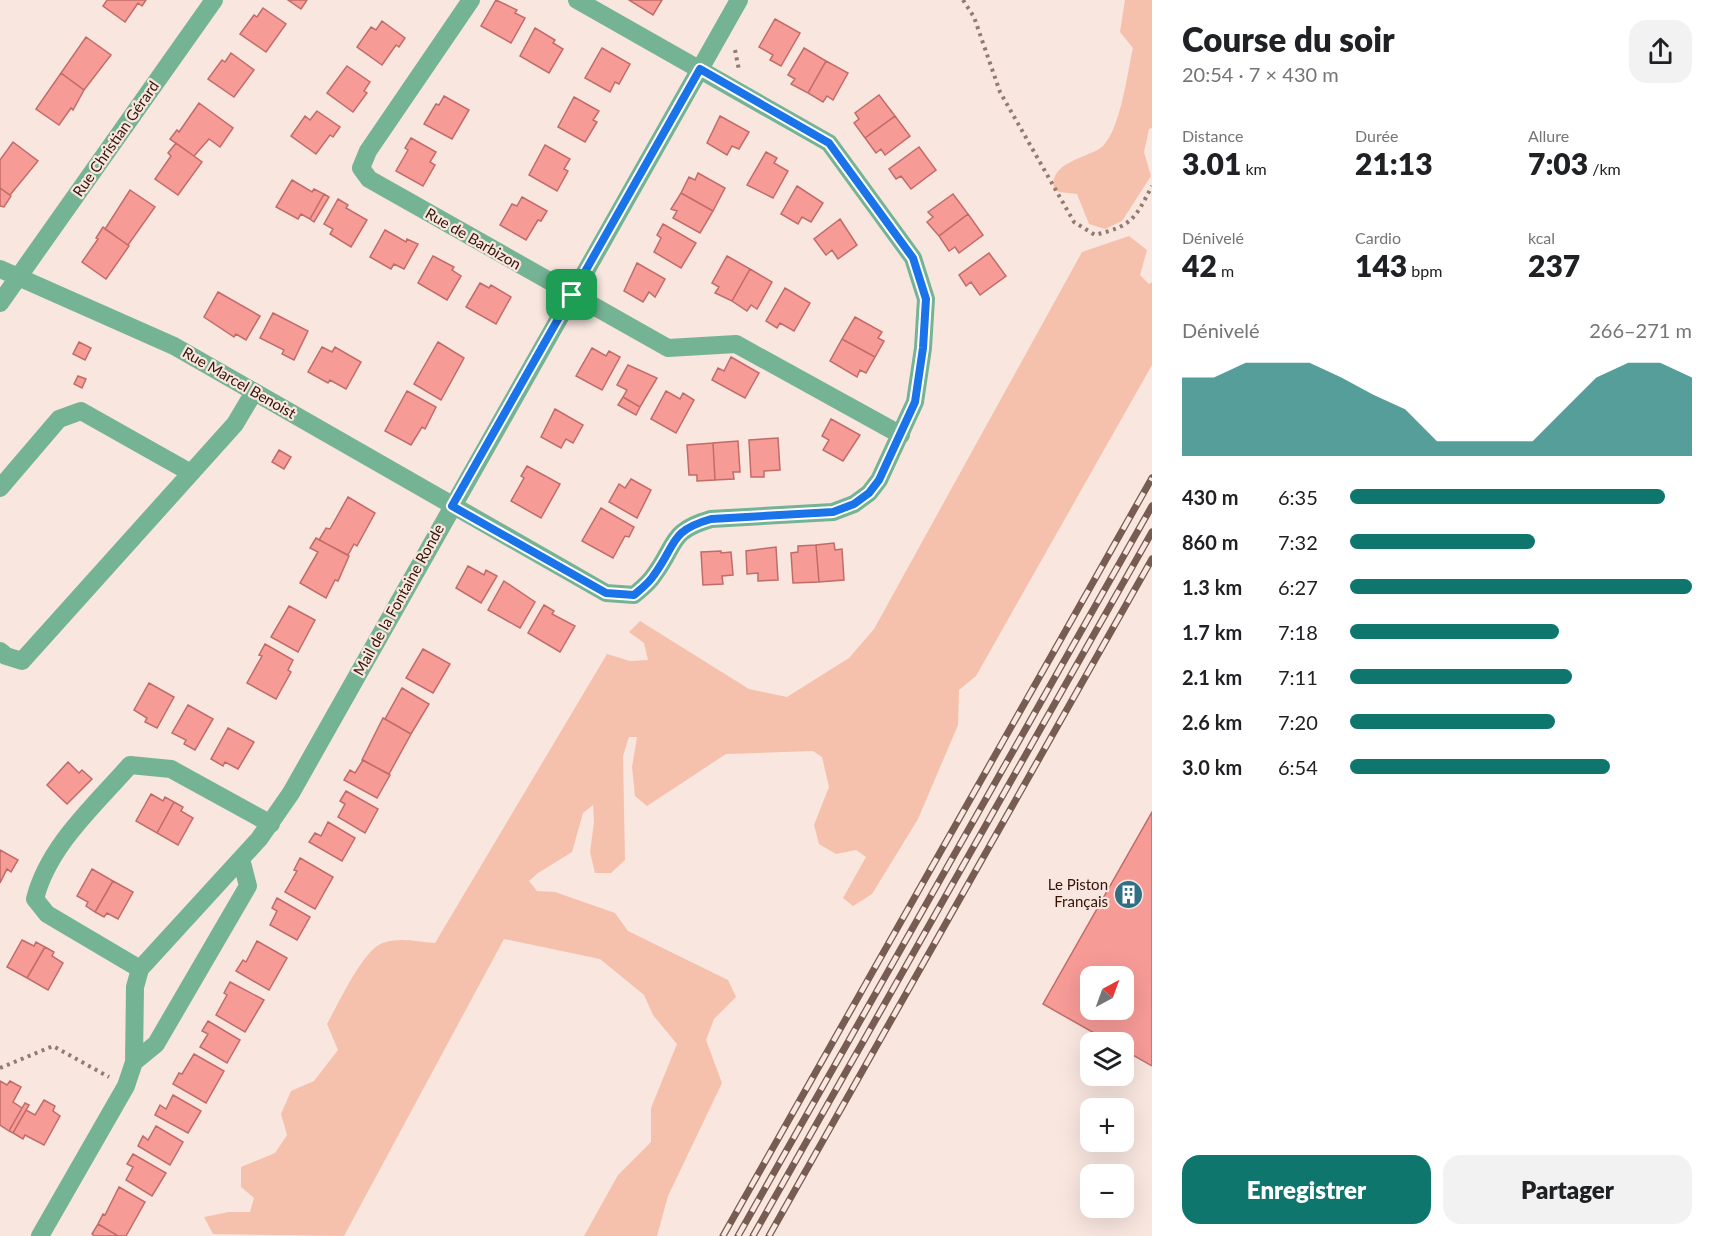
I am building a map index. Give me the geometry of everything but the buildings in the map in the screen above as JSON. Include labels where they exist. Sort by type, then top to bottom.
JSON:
[{"type":"street","name":"Rue Christian Gérard","points":[[0,303],[214,0]]},
{"type":"street","name":"Rue de Barbizon","points":[[471,0],[368,151],[361,168],[369,179],[668,348],[736,344],[901,435]]},
{"type":"street","points":[[577,0],[829,143],[913,258],[926,299],[923,348],[915,402],[901,435]]},
{"type":"street","name":"Mail de la Fontaine Ronde","points":[[140,969],[241,859],[271,824],[291,793],[739,0]]},
{"type":"street","name":"Rue Marcel Benoist","points":[[0,269],[174,346],[606,593],[634,595],[654,576],[677,535],[693,524],[711,519],[833,512],[854,504],[869,493],[879,480],[901,435]]},
{"type":"street","points":[[0,651],[6,656],[21,661],[235,424],[254,392]]},
{"type":"street","points":[[0,488],[59,419],[81,411],[191,473]]},
{"type":"street","points":[[40,1236],[126,1086],[134,1062],[135,987],[140,969],[47,914],[35,899],[39,882],[51,860],[130,765],[171,769],[271,824]]},
{"type":"street","points":[[134,1062],[156,1044],[248,886],[241,859]]},
{"type":"path","points":[[963,0],[974,17],[1000,92],[1074,222],[1095,236],[1120,229],[1135,217],[1152,186]]},
{"type":"path","points":[[741,40],[735,50],[741,78]]},
{"type":"path","points":[[0,1068],[53,1046],[126,1086]]},
{"type":"shaded area","points":[[1125,0],[1152,0],[1152,128],[1149,129],[1144,152],[1151,176],[1122,221],[1105,229],[1089,224],[1077,194],[1059,192],[1054,189],[1054,180],[1057,172],[1063,166],[1103,146],[1114,126],[1133,48],[1120,32]]},
{"type":"shaded area","points":[[1129,236],[1147,250],[1140,275],[1149,284],[1152,282],[1152,365],[976,676],[959,690],[958,725],[918,819],[872,894],[853,906],[843,898],[866,857],[856,850],[836,854],[819,844],[814,825],[829,787],[822,757],[813,751],[726,754],[647,806],[635,796],[632,767],[637,737],[629,737],[623,756],[625,860],[611,873],[595,873],[590,852],[594,822],[593,805],[583,813],[572,852],[529,881],[537,891],[555,892],[615,913],[628,931],[728,980],[736,997],[714,1019],[706,1040],[722,1083],[668,1196],[657,1236],[584,1236],[618,1175],[651,1142],[651,1108],[677,1044],[653,1015],[644,995],[600,959],[504,939],[344,1236],[213,1234],[204,1217],[229,1212],[250,1212],[254,1198],[241,1187],[241,1167],[275,1153],[287,1135],[281,1114],[291,1091],[314,1081],[338,1050],[327,1024],[359,966],[375,947],[389,941],[435,943],[607,654],[630,661],[648,660],[644,643],[629,632],[640,621],[749,689],[787,697],[849,658],[874,629],[1082,252]]},
{"type":"railway","points":[[723,1236],[1152,478]]},
{"type":"railway","points":[[738,1236],[1152,506]]},
{"type":"railway","points":[[753,1236],[1152,532]]},
{"type":"railway","points":[[769,1236],[1152,559]]},
{"type":"place","name":"Le Piston Français","points":[[1129,894]]},
{"type":"route","points":[[700,69],[829,143],[913,258],[926,299],[923,348],[915,402],[879,480],[869,493],[854,504],[833,512],[711,519],[693,524],[677,535],[654,576],[634,595],[606,593],[452,506],[572,295],[700,69]]}]
